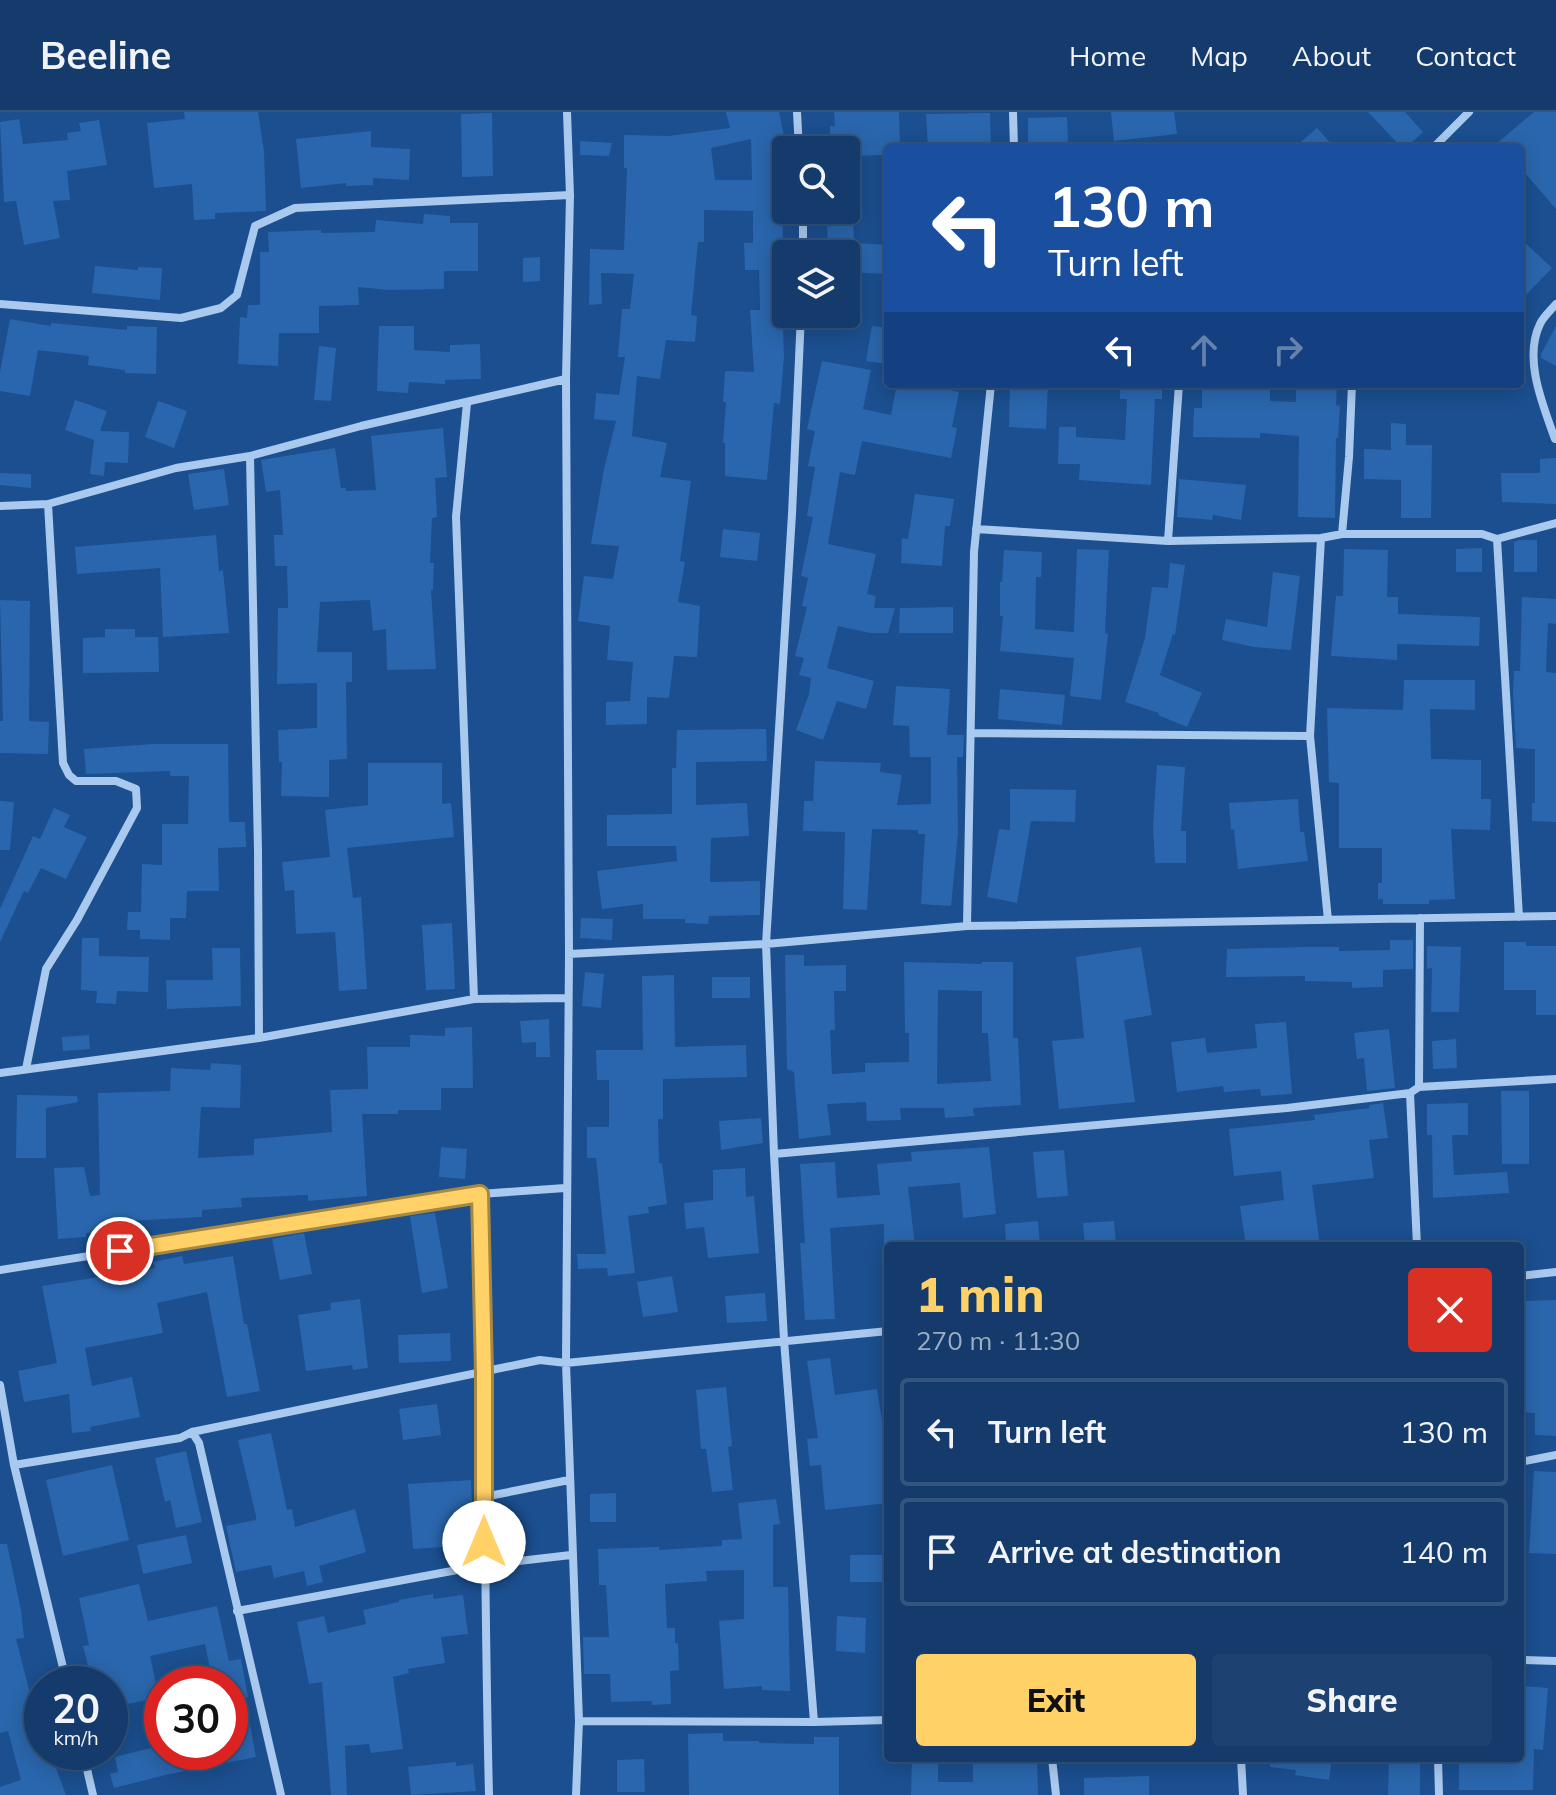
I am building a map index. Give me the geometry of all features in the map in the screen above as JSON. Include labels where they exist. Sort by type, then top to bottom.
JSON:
[{"type":"street","points":[[567,112],[570,195],[566,379],[569,954],[565,1188],[569,1480],[579,1721],[576,1795]]},
{"type":"street","points":[[797,112],[798,136]]},
{"type":"street","points":[[1013,112],[1014,144]]},
{"type":"street","points":[[1437,144],[1469,112]]},
{"type":"street","points":[[0,304],[181,318],[221,308],[237,295],[255,226],[295,208],[570,195]]},
{"type":"street","points":[[1555,439],[1537,385],[1534,346],[1541,322],[1556,304]]},
{"type":"street","points":[[800,328],[766,944],[784,1340],[814,1722]]},
{"type":"street","points":[[0,506],[48,504],[176,468],[250,456],[361,426],[566,379]]},
{"type":"street","points":[[967,926],[976,529],[991,388]]},
{"type":"street","points":[[1168,541],[1179,388]]},
{"type":"street","points":[[1342,534],[1352,388]]},
{"type":"street","points":[[467,403],[456,517],[474,999]]},
{"type":"street","points":[[250,456],[259,1038]]},
{"type":"street","points":[[26,1069],[46,969],[77,920],[137,808],[136,789],[116,781],[76,781],[63,763],[48,504]]},
{"type":"street","points":[[976,529],[1168,541],[1321,538],[1342,534],[1482,534],[1497,539],[1556,523]]},
{"type":"street","points":[[1321,538],[1310,736],[1328,920]]},
{"type":"street","points":[[1497,539],[1500,549],[1519,917]]},
{"type":"street","points":[[973,733],[1310,736]]},
{"type":"street","points":[[569,954],[766,944],[967,926],[1556,916]]},
{"type":"street","points":[[1419,1087],[1420,918]]},
{"type":"street","points":[[0,1073],[259,1038],[474,999],[568,998]]},
{"type":"street","points":[[774,1154],[1287,1108],[1410,1093],[1419,1087],[1556,1079]]},
{"type":"street","points":[[1410,1093],[1417,1242]]},
{"type":"street","points":[[0,1270],[480,1194],[565,1188]]},
{"type":"street","points":[[480,1194],[489,1795]]},
{"type":"street","points":[[1524,1276],[1556,1272]]},
{"type":"street","points":[[14,1465],[180,1438],[192,1432],[540,1360],[566,1363],[884,1331]]},
{"type":"street","points":[[0,1385],[14,1465],[63,1666]]},
{"type":"street","points":[[192,1432],[199,1443],[281,1795]]},
{"type":"street","points":[[1524,1461],[1556,1455]]},
{"type":"street","points":[[484,1497],[569,1480]]},
{"type":"street","points":[[237,1611],[484,1565],[571,1555]]},
{"type":"street","points":[[1524,1660],[1556,1661]]},
{"type":"street","points":[[579,1721],[884,1720]]},
{"type":"street","points":[[1052,1762],[1056,1795]]},
{"type":"street","points":[[1241,1762],[1243,1795]]},
{"type":"street","points":[[1438,1762],[1439,1795]]},
{"type":"street","points":[[87,1770],[93,1795]]},
{"type":"building","points":[[184,112],[258,112],[264,151],[266,211],[215,213],[215,219],[194,220],[192,184],[154,188],[147,123],[185,119]]},
{"type":"building","points":[[726,112],[779,112],[784,136],[772,136],[772,224],[782,224],[783,240],[772,240],[772,328],[783,328],[780,404],[774,403],[767,480],[725,476],[725,371],[754,372],[750,310],[760,310],[759,270],[745,270],[744,243],[753,243],[753,211],[704,210],[704,242],[698,242],[691,315],[697,316],[695,342],[666,340],[660,379],[637,376],[632,436],[667,443],[660,477],[691,481],[680,561],[685,562],[678,602],[700,606],[697,657],[674,656],[669,698],[647,697],[647,724],[606,725],[606,702],[630,701],[633,662],[607,660],[610,626],[578,621],[584,576],[613,579],[619,546],[591,544],[616,421],[594,419],[596,393],[619,395],[625,357],[618,357],[622,309],[630,309],[634,274],[601,273],[602,304],[589,305],[590,249],[624,250],[627,168],[624,168],[624,135],[669,136],[730,128]],"holes":[[[751,139],[752,180],[715,180],[711,148]]]},
{"type":"building","points":[[834,112],[899,112],[900,144],[884,144],[884,155],[860,156],[860,136],[830,136],[830,126],[835,126]]},
{"type":"building","points":[[1111,112],[1174,112],[1177,134],[1114,141]]},
{"type":"building","points":[[1368,112],[1405,112],[1423,132],[1410,144],[1398,144]]},
{"type":"building","points":[[1534,112],[1556,112],[1556,209],[1524,172],[1524,144],[1496,144]]},
{"type":"building","points":[[492,113],[493,176],[462,177],[461,114]]},
{"type":"building","points":[[990,113],[991,144],[928,144],[926,114]]},
{"type":"building","points":[[1067,117],[1068,143],[1028,144],[1028,118]]},
{"type":"building","points":[[19,119],[23,144],[68,140],[67,133],[81,131],[79,123],[99,120],[107,165],[67,171],[70,200],[53,201],[60,238],[24,245],[16,201],[4,202],[0,122]]},
{"type":"building","points":[[1317,128],[1331,144],[1299,144]]},
{"type":"building","points":[[371,131],[371,147],[410,149],[409,180],[373,178],[373,185],[346,186],[346,183],[301,188],[296,139]]},
{"type":"building","points":[[580,141],[612,143],[609,156],[580,155]]},
{"type":"building","points":[[424,214],[450,216],[450,223],[478,223],[478,271],[444,271],[444,289],[358,287],[359,305],[319,306],[319,333],[279,333],[278,366],[238,364],[240,317],[247,318],[248,305],[260,305],[260,252],[269,252],[268,232],[375,232],[376,220],[423,224]]},
{"type":"building","points":[[827,224],[853,224],[854,240],[828,240]]},
{"type":"building","points":[[1524,242],[1552,268],[1524,297]]},
{"type":"building","points":[[860,243],[884,245],[884,274],[860,273]]},
{"type":"building","points":[[540,257],[540,281],[523,282],[523,258]]},
{"type":"building","points":[[95,266],[138,270],[138,267],[162,268],[160,300],[92,293]]},
{"type":"building","points":[[10,319],[51,326],[51,323],[127,330],[127,326],[157,327],[156,374],[125,373],[125,370],[88,365],[89,356],[38,350],[30,396],[0,391],[0,372]]},
{"type":"building","points":[[379,326],[414,326],[414,350],[450,352],[450,345],[480,344],[481,379],[445,380],[445,384],[409,382],[408,393],[377,391]]},
{"type":"building","points":[[872,326],[884,328],[884,363],[866,361]]},
{"type":"building","points":[[1556,326],[1556,366],[1541,358],[1541,354]]},
{"type":"building","points":[[319,346],[336,348],[331,401],[314,400]]},
{"type":"building","points":[[822,361],[871,370],[863,409],[891,415],[896,388],[940,388],[959,392],[952,427],[957,428],[951,458],[862,441],[855,475],[840,472],[828,544],[876,554],[867,594],[876,596],[874,608],[895,608],[888,633],[870,633],[838,626],[827,668],[874,681],[866,709],[837,701],[823,740],[796,730],[809,694],[811,678],[799,675],[804,658],[795,656],[807,607],[802,606],[808,578],[801,576],[813,517],[807,516],[815,467],[808,466],[815,431],[807,429]]},
{"type":"building","points":[[1010,388],[1048,388],[1046,429],[1009,427]]},
{"type":"building","points":[[1120,388],[1162,388],[1162,399],[1155,399],[1151,485],[1079,480],[1080,464],[1058,464],[1059,427],[1076,427],[1076,437],[1125,440],[1127,399],[1120,399]]},
{"type":"building","points":[[1202,388],[1270,388],[1270,401],[1296,402],[1296,388],[1337,388],[1336,405],[1340,406],[1336,438],[1335,518],[1298,517],[1299,436],[1260,433],[1260,438],[1193,437],[1194,408],[1202,408]]},
{"type":"building","points":[[75,400],[107,411],[100,431],[129,432],[128,463],[105,462],[104,476],[90,474],[94,440],[65,430]]},
{"type":"building","points":[[158,401],[187,411],[174,448],[145,437]]},
{"type":"building","points":[[1391,423],[1406,424],[1406,445],[1432,445],[1431,518],[1401,518],[1401,480],[1364,479],[1364,449],[1391,450]]},
{"type":"building","points":[[443,428],[447,477],[435,478],[437,517],[432,518],[430,563],[434,563],[431,590],[436,669],[387,670],[386,629],[373,631],[370,600],[320,602],[317,652],[352,652],[352,682],[346,682],[347,759],[329,760],[329,797],[281,796],[282,762],[279,762],[278,730],[317,728],[317,683],[277,684],[278,608],[288,608],[287,566],[275,566],[274,535],[283,535],[280,490],[266,492],[261,460],[335,448],[341,488],[346,488],[346,491],[376,490],[371,436]]},
{"type":"building","points":[[1556,458],[1556,504],[1502,502],[1501,473],[1540,473],[1540,459]]},
{"type":"building","points":[[224,469],[229,505],[194,510],[188,474]]},
{"type":"building","points":[[0,473],[31,474],[31,488],[0,485]]},
{"type":"building","points":[[1179,479],[1246,485],[1241,520],[1213,515],[1212,520],[1177,517]]},
{"type":"building","points":[[915,494],[954,499],[950,526],[945,526],[942,566],[901,563],[902,538],[908,539]]},
{"type":"building","points":[[723,529],[760,533],[757,561],[720,557]]},
{"type":"building","points":[[216,535],[229,633],[163,637],[160,568],[77,574],[75,547]]},
{"type":"building","points":[[1537,540],[1537,572],[1514,572],[1514,542]]},
{"type":"building","points":[[1482,548],[1482,572],[1456,572],[1456,549]]},
{"type":"building","points":[[1077,549],[1109,550],[1105,633],[1108,634],[1101,700],[1070,696],[1074,658],[1000,651],[1003,616],[1000,616],[1000,582],[1004,550],[1042,552],[1041,577],[1036,577],[1035,629],[1074,632]]},
{"type":"building","points":[[1344,549],[1388,550],[1387,597],[1398,597],[1398,614],[1480,617],[1479,646],[1397,644],[1397,660],[1331,656],[1336,596],[1343,596]]},
{"type":"building","points":[[1170,563],[1185,565],[1175,635],[1160,675],[1202,693],[1187,727],[1159,713],[1125,702],[1145,638],[1152,587],[1168,588]]},
{"type":"building","points":[[1273,572],[1300,576],[1291,650],[1222,640],[1226,619],[1267,627]]},
{"type":"building","points":[[1522,597],[1556,599],[1556,624],[1548,623],[1546,672],[1556,673],[1556,822],[1532,821],[1535,749],[1516,748],[1513,693],[1514,671],[1520,671]]},
{"type":"building","points":[[0,600],[30,601],[29,721],[49,722],[48,754],[0,753],[0,721],[3,721]]},
{"type":"building","points":[[953,607],[953,633],[899,633],[900,608]]},
{"type":"building","points":[[105,629],[135,629],[135,637],[158,637],[159,672],[83,673],[83,638],[105,637]]},
{"type":"building","points":[[1404,680],[1475,680],[1475,710],[1430,709],[1431,759],[1481,760],[1481,799],[1491,799],[1490,830],[1451,829],[1455,899],[1429,900],[1429,904],[1383,904],[1383,899],[1378,899],[1378,883],[1382,883],[1382,848],[1339,848],[1339,783],[1329,782],[1327,708],[1403,710]]},
{"type":"building","points":[[896,686],[950,689],[947,735],[964,735],[963,757],[957,757],[958,834],[951,906],[921,904],[925,834],[918,834],[918,830],[872,829],[867,910],[843,909],[845,832],[803,831],[804,801],[813,801],[815,761],[881,763],[880,772],[902,775],[897,805],[931,804],[931,757],[910,757],[909,726],[893,725]]},
{"type":"building","points":[[1000,689],[1065,695],[1062,725],[998,719]]},
{"type":"building","points":[[766,729],[767,761],[696,762],[696,805],[747,803],[749,836],[711,838],[710,882],[760,881],[760,915],[709,916],[708,924],[685,923],[685,919],[643,919],[643,904],[602,909],[597,871],[677,861],[676,846],[607,846],[607,815],[672,814],[672,768],[676,768],[677,730]]},
{"type":"building","points":[[153,744],[228,744],[229,822],[245,822],[246,847],[218,848],[219,891],[187,891],[186,918],[170,918],[170,940],[140,939],[140,930],[127,930],[128,912],[141,912],[142,864],[162,865],[162,824],[188,824],[189,776],[170,776],[170,771],[86,774],[84,749]]},
{"type":"building","points":[[368,763],[442,763],[442,804],[451,803],[454,837],[347,848],[353,898],[361,897],[367,989],[339,991],[335,932],[296,934],[294,890],[285,891],[282,862],[330,857],[325,810],[368,805]]},
{"type":"building","points":[[1157,765],[1185,767],[1181,831],[1186,831],[1186,863],[1155,863],[1153,826]]},
{"type":"building","points":[[1010,789],[1076,790],[1075,822],[1031,821],[1017,903],[987,897],[999,829],[1010,830]]},
{"type":"building","points":[[1298,799],[1300,832],[1304,832],[1308,861],[1238,869],[1229,803]]},
{"type":"building","points":[[0,801],[14,802],[10,850],[0,850]]},
{"type":"building","points":[[54,808],[70,815],[64,827],[87,837],[66,879],[41,868],[28,893],[24,891],[0,942],[0,909],[33,836],[40,839]]},
{"type":"building","points":[[581,918],[613,919],[612,940],[580,938]]},
{"type":"building","points":[[452,923],[455,989],[426,990],[422,925]]},
{"type":"building","points":[[82,938],[99,938],[99,956],[149,957],[148,992],[117,991],[116,1004],[96,1003],[97,991],[81,990]]},
{"type":"building","points":[[1390,940],[1413,940],[1413,969],[1383,970],[1383,987],[1352,988],[1352,982],[1305,981],[1305,976],[1226,977],[1227,949],[1339,947],[1339,951],[1390,950]]},
{"type":"building","points":[[1504,942],[1556,946],[1556,1015],[1536,1015],[1536,990],[1504,990]]},
{"type":"building","points":[[1427,946],[1461,947],[1459,1012],[1431,1012],[1432,968],[1427,969]]},
{"type":"building","points":[[1141,947],[1152,1015],[1124,1020],[1135,1102],[1059,1109],[1052,1041],[1084,1038],[1076,957]]},
{"type":"building","points":[[212,948],[240,948],[241,1006],[167,1009],[166,980],[213,980]]},
{"type":"building","points":[[785,955],[804,955],[804,966],[846,965],[846,991],[834,991],[835,1030],[830,1030],[832,1074],[865,1072],[865,1063],[909,1062],[909,1033],[905,1033],[904,962],[1013,962],[1013,1038],[1018,1038],[1021,1105],[973,1108],[974,1116],[945,1118],[944,1108],[900,1108],[901,1120],[867,1121],[866,1102],[827,1104],[831,1135],[799,1139],[794,1072],[787,1069]],"holes":[[[938,990],[982,991],[982,1033],[988,1033],[991,1081],[937,1084]]]},
{"type":"building","points":[[585,972],[604,974],[601,1008],[582,1006]]},
{"type":"building","points":[[674,975],[675,1047],[746,1045],[747,1077],[663,1079],[663,1119],[658,1119],[659,1163],[662,1163],[667,1204],[648,1207],[649,1213],[628,1216],[635,1273],[608,1276],[607,1268],[578,1269],[577,1254],[606,1254],[596,1158],[587,1158],[587,1127],[609,1127],[609,1080],[597,1080],[596,1050],[643,1050],[642,976]]},
{"type":"building","points":[[712,977],[750,977],[750,998],[712,998]]},
{"type":"building","points":[[549,1019],[550,1057],[536,1057],[536,1042],[522,1043],[520,1021]]},
{"type":"building","points":[[1286,1022],[1292,1094],[1261,1096],[1260,1089],[1224,1092],[1223,1086],[1177,1092],[1171,1042],[1205,1038],[1207,1053],[1257,1048],[1255,1024]]},
{"type":"building","points":[[472,1027],[473,1088],[441,1088],[441,1110],[362,1114],[367,1196],[308,1201],[308,1195],[241,1198],[242,1207],[202,1210],[202,1217],[128,1221],[128,1229],[58,1239],[54,1168],[84,1167],[90,1196],[100,1195],[98,1093],[170,1091],[171,1068],[210,1070],[211,1063],[241,1065],[240,1108],[201,1107],[198,1158],[254,1155],[254,1139],[332,1132],[330,1090],[368,1089],[367,1047],[410,1047],[410,1035],[445,1036],[445,1028]]},
{"type":"building","points":[[1389,1029],[1395,1088],[1367,1091],[1364,1058],[1357,1059],[1354,1033]]},
{"type":"building","points":[[89,1035],[90,1049],[63,1051],[62,1037]]},
{"type":"building","points":[[1456,1039],[1457,1068],[1433,1069],[1432,1041]]},
{"type":"building","points":[[1501,1091],[1529,1091],[1529,1164],[1502,1164]]},
{"type":"building","points":[[17,1095],[77,1096],[78,1102],[46,1108],[46,1158],[16,1158]]},
{"type":"building","points":[[1383,1103],[1388,1138],[1369,1140],[1374,1178],[1312,1185],[1319,1242],[1245,1242],[1240,1206],[1284,1200],[1281,1171],[1234,1176],[1229,1129],[1315,1120],[1314,1115],[1369,1108],[1369,1105]]},
{"type":"building","points":[[1468,1103],[1468,1135],[1452,1135],[1454,1175],[1507,1172],[1509,1193],[1433,1198],[1432,1135],[1427,1135],[1427,1104]]},
{"type":"building","points":[[761,1118],[763,1143],[721,1150],[719,1121]]},
{"type":"building","points":[[441,1147],[467,1149],[465,1179],[439,1177]]},
{"type":"building","points":[[989,1147],[996,1214],[963,1218],[960,1183],[908,1187],[915,1242],[884,1242],[884,1224],[830,1228],[835,1319],[805,1320],[800,1243],[805,1243],[800,1164],[835,1162],[837,1198],[880,1195],[877,1164],[912,1161],[911,1152]]},
{"type":"building","points":[[1064,1150],[1068,1196],[1037,1198],[1033,1152]]},
{"type":"building","points":[[745,1168],[746,1197],[754,1196],[759,1253],[708,1258],[704,1227],[686,1229],[684,1203],[713,1200],[713,1170]]},
{"type":"building","points":[[435,1213],[448,1288],[422,1293],[410,1216]]},
{"type":"building","points":[[1038,1221],[1040,1242],[1006,1242],[1005,1224]]},
{"type":"building","points":[[1114,1221],[1116,1242],[1085,1242],[1083,1223]]},
{"type":"building","points":[[304,1233],[312,1274],[280,1280],[272,1239]]},
{"type":"building","points":[[182,1256],[184,1264],[233,1256],[244,1324],[247,1324],[260,1391],[227,1397],[207,1292],[157,1303],[163,1333],[85,1348],[92,1386],[132,1377],[140,1417],[90,1427],[91,1431],[72,1433],[69,1394],[24,1402],[18,1371],[57,1363],[42,1286],[155,1268],[153,1262]]},
{"type":"building","points":[[672,1276],[678,1312],[643,1317],[637,1282]]},
{"type":"building","points":[[765,1293],[767,1321],[727,1323],[725,1296]]},
{"type":"building","points":[[360,1299],[368,1368],[353,1370],[352,1365],[306,1371],[298,1315],[331,1310],[330,1303]]},
{"type":"building","points":[[1556,1300],[1556,1436],[1535,1435],[1535,1413],[1524,1412],[1524,1301]]},
{"type":"building","points":[[450,1333],[451,1361],[399,1363],[398,1335]]},
{"type":"building","points":[[830,1358],[835,1395],[877,1389],[884,1433],[884,1503],[825,1510],[821,1465],[810,1466],[807,1439],[818,1438],[807,1361]]},
{"type":"building","points":[[726,1387],[733,1490],[712,1492],[706,1449],[701,1449],[696,1390]]},
{"type":"building","points":[[437,1404],[441,1435],[403,1440],[399,1409]]},
{"type":"building","points":[[271,1433],[287,1510],[292,1509],[295,1527],[355,1509],[366,1552],[319,1566],[323,1582],[307,1586],[304,1571],[274,1578],[271,1565],[236,1572],[226,1526],[256,1520],[238,1440]]},
{"type":"building","points":[[186,1451],[202,1522],[176,1528],[170,1500],[165,1502],[155,1458]]},
{"type":"building","points":[[112,1465],[129,1540],[63,1556],[46,1480]]},
{"type":"building","points":[[1534,1471],[1556,1472],[1556,1554],[1529,1553]]},
{"type":"building","points":[[471,1480],[474,1545],[413,1549],[408,1484]]},
{"type":"building","points":[[616,1493],[616,1522],[590,1522],[590,1494]]},
{"type":"building","points":[[776,1499],[780,1524],[773,1525],[773,1587],[788,1587],[790,1691],[762,1690],[762,1686],[724,1689],[719,1621],[744,1619],[744,1570],[706,1571],[707,1581],[665,1584],[667,1628],[675,1628],[675,1643],[678,1643],[679,1670],[670,1671],[671,1704],[611,1702],[610,1674],[584,1674],[583,1637],[609,1637],[606,1585],[599,1585],[598,1549],[659,1547],[659,1550],[722,1546],[722,1540],[742,1539],[738,1503]]},
{"type":"building","points":[[186,1535],[192,1563],[143,1574],[137,1545]]},
{"type":"building","points":[[0,1544],[7,1544],[24,1638],[16,1639],[24,1670],[24,1770],[57,1770],[66,1795],[0,1795],[0,1787],[21,1780],[8,1731],[0,1733]]},
{"type":"building","points":[[850,1555],[882,1555],[882,1582],[850,1582]]},
{"type":"building","points":[[139,1584],[148,1621],[217,1606],[229,1661],[241,1659],[242,1666],[209,1666],[205,1644],[150,1656],[152,1666],[144,1666],[144,1700],[128,1704],[128,1666],[88,1666],[83,1646],[89,1645],[79,1598]]},
{"type":"building","points":[[433,1594],[434,1599],[463,1595],[468,1634],[441,1637],[445,1663],[408,1669],[409,1673],[393,1677],[403,1749],[371,1753],[369,1744],[345,1746],[347,1795],[331,1795],[322,1682],[309,1684],[297,1622],[324,1616],[328,1633],[366,1624],[363,1610]]},
{"type":"building","points":[[837,1616],[866,1618],[865,1653],[836,1651]]},
{"type":"building","points":[[1524,1686],[1548,1688],[1543,1750],[1534,1749],[1533,1790],[1459,1790],[1459,1762],[1524,1762]]},
{"type":"building","points":[[248,1714],[256,1757],[248,1759]]},
{"type":"building","points":[[723,1733],[723,1741],[759,1743],[814,1744],[814,1737],[839,1737],[839,1795],[689,1795],[688,1734]]},
{"type":"building","points":[[144,1750],[144,1770],[190,1770],[114,1788],[110,1774],[128,1770],[128,1754]]},
{"type":"building","points":[[644,1759],[645,1792],[617,1792],[617,1760]]},
{"type":"building","points":[[456,1762],[456,1766],[473,1764],[476,1791],[411,1795],[408,1767]]},
{"type":"building","points":[[912,1762],[938,1762],[938,1782],[973,1782],[973,1762],[1037,1762],[1038,1795],[911,1795]]},
{"type":"building","points":[[1270,1762],[1331,1762],[1329,1780],[1295,1775],[1296,1770],[1270,1767]]},
{"type":"building","points":[[1389,1762],[1420,1762],[1420,1795],[1388,1795]]},
{"type":"building","points":[[1149,1776],[1149,1795],[1084,1795],[1084,1778]]},
{"type":"route","points":[[120,1251],[480,1194],[484,1542]]}]
